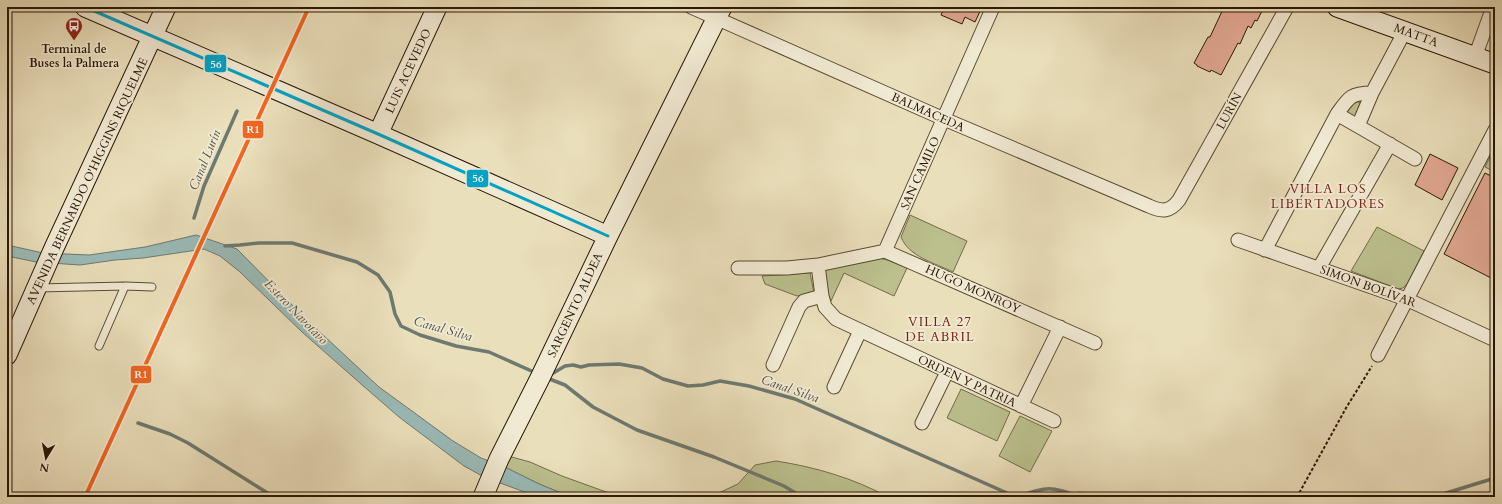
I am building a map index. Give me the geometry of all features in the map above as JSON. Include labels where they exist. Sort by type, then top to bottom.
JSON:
[{"type":"street","points":[[85,7],[608,236]]},
{"type":"street","name":"AVENIDA BERNARDO O'HIGGINS RIQUELME","points":[[7,355],[38,288],[54,248],[166,7]]},
{"type":"street","name":"LUIS ACEVEDO","points":[[378,134],[437,7]]},
{"type":"street","name":"BALMACEDA","points":[[691,7],[719,12],[944,119],[1157,210],[1167,210]]},
{"type":"street","name":"SAN CAMILO","points":[[885,251],[993,7]]},
{"type":"street","name":"LURÍN","points":[[1167,210],[1172,208],[1179,200],[1287,7]]},
{"type":"street","name":"MATTA","points":[[1337,7],[1495,64]]},
{"type":"street","points":[[1475,57],[1493,7]]},
{"type":"street","name":"SARGENTO ALDEA","points":[[485,492],[499,459],[719,12]]},
{"type":"street","points":[[1358,126],[1372,93],[1405,31]]},
{"type":"street","points":[[1266,250],[1337,114],[1346,102],[1357,93],[1372,93]]},
{"type":"street","points":[[1337,114],[1415,159]]},
{"type":"street","points":[[1378,355],[1495,130]]},
{"type":"street","points":[[1319,268],[1390,144]]},
{"type":"street","name":"SIMON BOLÍVAR","points":[[1238,240],[1406,299],[1495,340]]},
{"type":"street","points":[[738,268],[787,268],[818,265],[885,251]]},
{"type":"street","name":"HUGO MONROY","points":[[885,251],[1060,327],[1095,344]]},
{"type":"street","name":"ORDEN Y PATRIA","points":[[818,265],[825,307],[836,319],[1054,421]]},
{"type":"street","points":[[772,365],[799,307],[804,301],[822,296]]},
{"type":"street","points":[[1021,406],[1060,327]]},
{"type":"street","points":[[834,388],[860,331]]},
{"type":"street","points":[[922,423],[947,372]]},
{"type":"lane","points":[[38,288],[125,286],[152,287]]},
{"type":"lane","points":[[99,346],[125,286]]},
{"type":"path","points":[[1297,497],[1346,408],[1378,355]]},
{"type":"green space","points":[[1355,100],[1360,103],[1355,117],[1345,112]]},
{"type":"green space","points":[[1495,147],[1495,172],[1485,167]]},
{"type":"green space","points":[[910,215],[967,241],[953,272],[923,259],[910,250],[905,244],[901,237]]},
{"type":"green space","points":[[1377,227],[1424,251],[1407,284],[1403,288],[1398,289],[1351,271]]},
{"type":"green space","points":[[879,258],[907,268],[894,296],[844,273],[831,301],[828,295],[825,270]]},
{"type":"green space","points":[[810,273],[814,293],[797,296],[765,284],[762,276]]},
{"type":"green space","points":[[961,389],[1010,412],[997,441],[947,418]]},
{"type":"green space","points":[[1020,416],[1052,431],[1030,472],[999,456]]},
{"type":"green space","points":[[508,456],[530,462],[562,476],[620,497],[571,497],[501,466]]},
{"type":"green space","points":[[776,461],[805,466],[834,474],[861,484],[888,497],[710,497],[738,484],[755,465]]},
{"type":"green space","points":[[1079,492],[1123,496],[1125,497],[1071,497]]},
{"type":"water","name":"Estero Navotavo","points":[[196,235],[237,249],[308,321],[379,387],[453,441],[481,458],[571,497],[538,497],[484,477],[464,466],[399,417],[302,332],[240,272],[220,256],[204,249],[80,265],[36,262],[7,256],[7,245],[43,253],[89,255],[145,247]]},
{"type":"building","points":[[941,7],[982,7],[975,22],[965,17],[962,24],[941,15],[944,8]]},
{"type":"building","points":[[1224,7],[1264,7],[1257,21],[1255,20],[1251,28],[1248,26],[1240,44],[1238,43],[1221,75],[1211,70],[1210,72],[1194,63],[1208,37],[1210,37]]},
{"type":"building","points":[[1430,154],[1458,168],[1442,200],[1415,185]]},
{"type":"building","points":[[1485,173],[1495,178],[1495,280],[1444,254]]},
{"type":"waterway","name":"Canal Lurín","points":[[194,218],[204,186],[237,111]]},
{"type":"waterway","name":"Canal Silva","points":[[225,246],[259,243],[292,243],[357,262],[378,275],[390,292],[395,314],[401,326],[420,335],[456,346],[489,352],[536,373]]},
{"type":"waterway","name":"Canal Silva","points":[[550,375],[565,366],[573,365],[581,367],[589,365],[619,364],[642,368],[663,379],[688,386],[703,385],[720,381],[749,386],[795,399],[1016,497]]},
{"type":"waterway","name":"Canal Silva","points":[[547,378],[565,385],[593,407],[637,430],[714,457],[784,486],[802,497]]},
{"type":"waterway","points":[[138,423],[170,434],[188,443],[274,497]]},
{"type":"waterway","name":"Canal Silva","points":[[1441,497],[1443,494],[1495,478]]},
{"type":"waterway","name":"Canal Silva","points":[[1017,497],[1043,489],[1055,489],[1081,497]]},
{"type":"transit line","name":"56","points":[[85,7],[608,236]]},
{"type":"transit line","name":"R1","points":[[85,497],[309,7]]},
{"type":"place","name":"Terminal de Buses la Palmera","points":[[74,41]]},
{"type":"district","name":"VILLA LOS LIBERTADORES","points":[[1328,196]]},
{"type":"district","name":"VILLA 27 DE ABRIL","points":[[940,330]]}]
